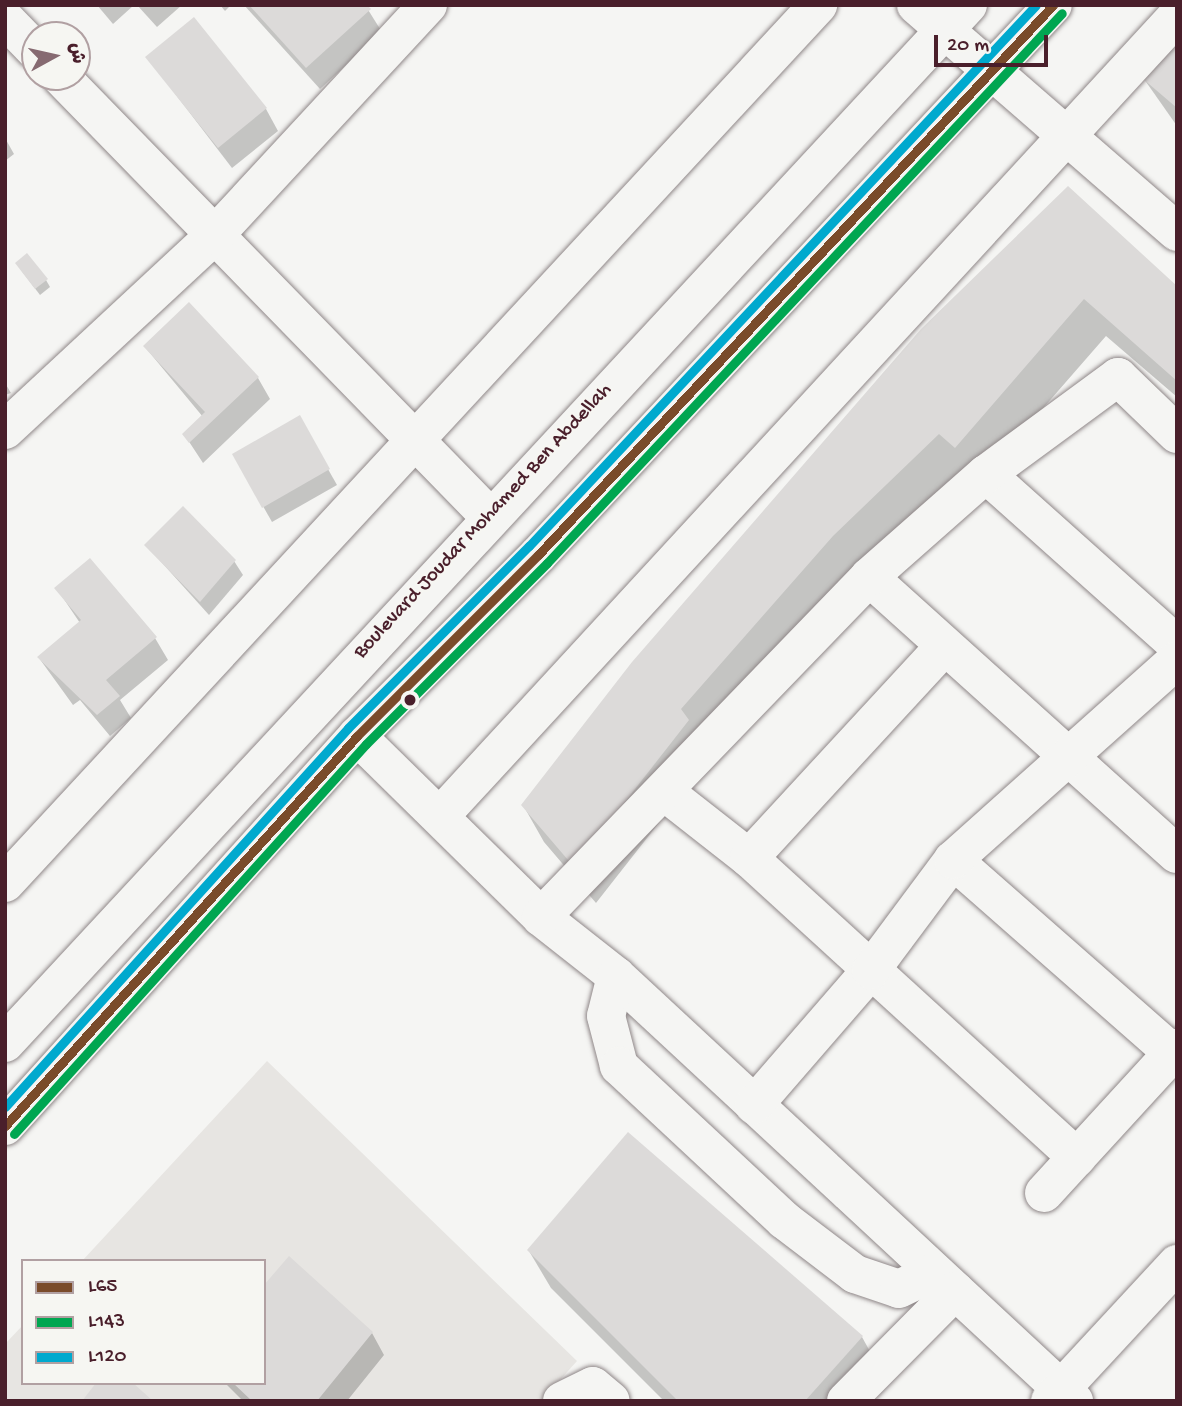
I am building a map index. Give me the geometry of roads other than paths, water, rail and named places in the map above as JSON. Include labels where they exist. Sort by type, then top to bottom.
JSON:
[{"type":"street","points":[[5,430],[214,236],[428,5]]},
{"type":"street","points":[[5,883],[417,443],[818,5]]},
{"type":"street","name":"Boulevard Joudar Mohamed Ben Abdellah","points":[[5,1043],[489,516],[929,19],[968,5]]},
{"type":"street","points":[[5,1126],[357,736],[538,555],[1053,5]]},
{"type":"street","points":[[442,814],[1065,131],[1177,16]]},
{"type":"street","points":[[5,19],[21,36]]},
{"type":"street","points":[[929,19],[989,72],[1065,131],[1177,232]]},
{"type":"street","points":[[74,91],[489,516]]},
{"type":"street","points":[[541,917],[666,793],[869,577],[986,474],[1118,377],[1177,434]]},
{"type":"street","points":[[986,474],[1177,645]]},
{"type":"street","points":[[869,577],[1177,854]]},
{"type":"street","points":[[749,858],[944,647]]},
{"type":"street","points":[[754,1105],[872,970],[953,860],[1177,660]]},
{"type":"street","points":[[357,736],[442,814],[541,917],[615,976],[945,1281],[1061,1397],[1177,1264]]},
{"type":"street","points":[[666,793],[749,858],[1077,1157]]},
{"type":"street","points":[[953,860],[1175,1052],[1044,1193]]},
{"type":"street","points":[[615,976],[606,1016],[608,1044],[628,1076],[785,1220],[855,1274],[899,1289],[945,1281]]},
{"type":"street","points":[[846,1401],[945,1281]]},
{"type":"street","points":[[562,1401],[593,1386],[611,1401]]}]
